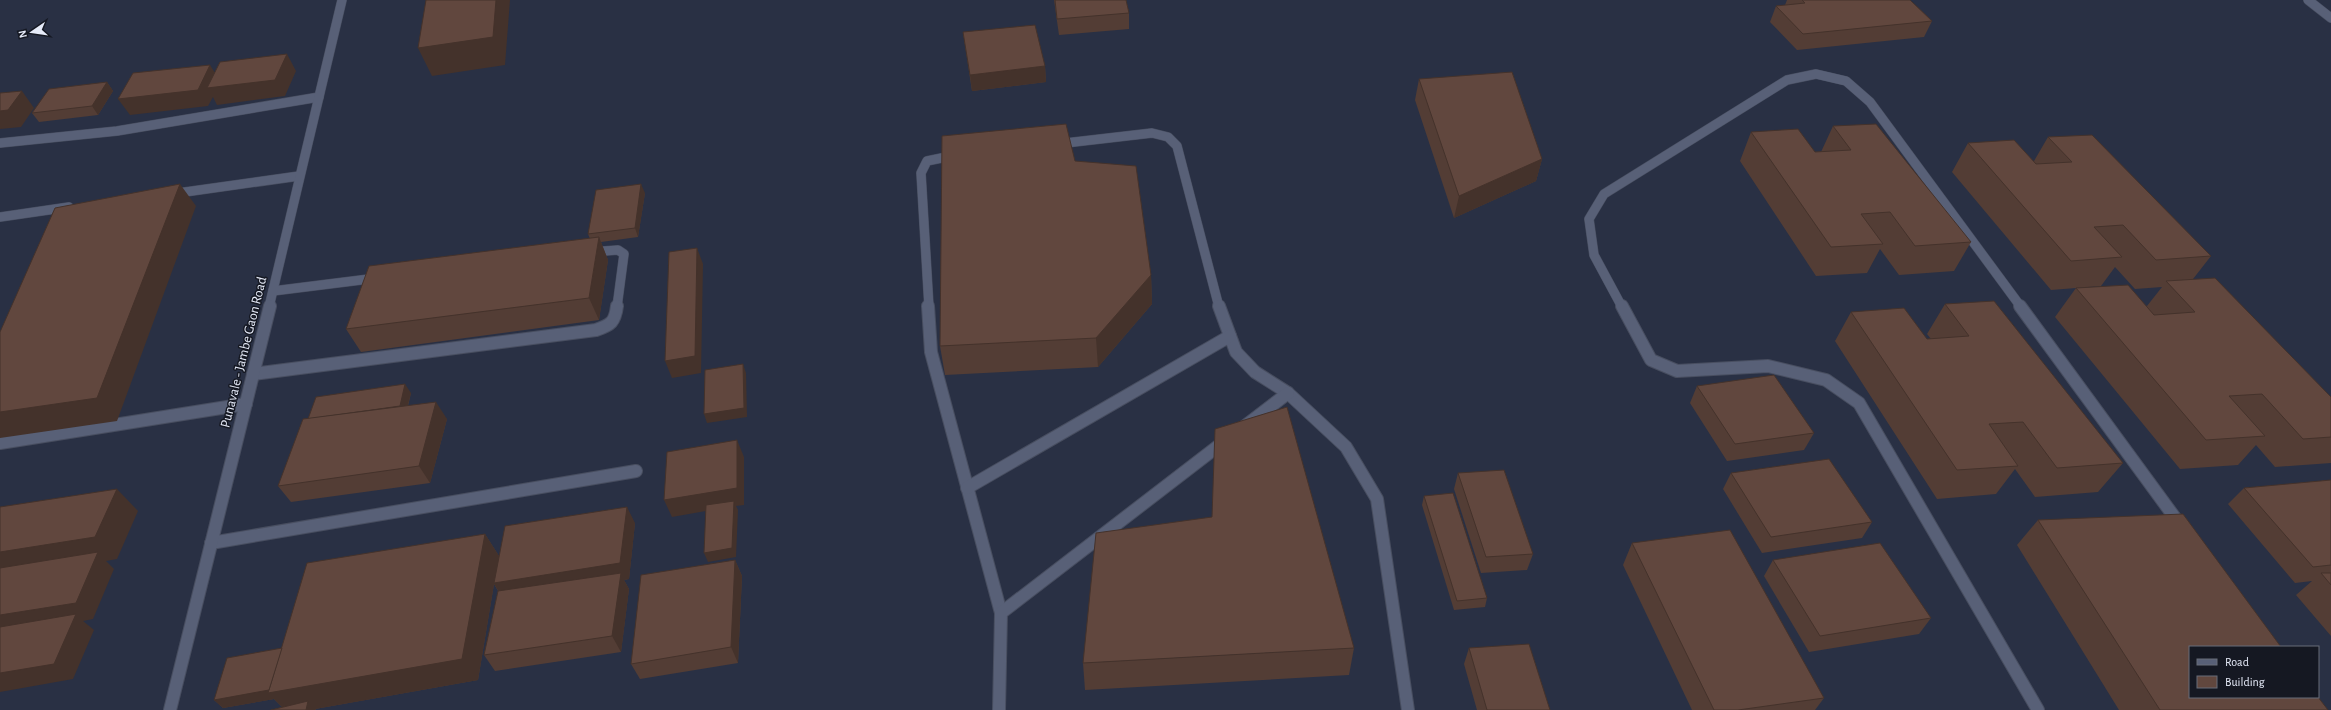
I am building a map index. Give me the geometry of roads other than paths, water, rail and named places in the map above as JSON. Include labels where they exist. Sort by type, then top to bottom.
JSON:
[{"type":"street","name":"Punavale - Jambe Gaon Road","points":[[170,710],[246,404],[342,0]]},
{"type":"street","points":[[2308,0],[2331,18]]},
{"type":"street","points":[[2038,710],[1859,403],[1826,380],[1768,366],[1677,371],[1651,360],[1594,255],[1589,218],[1604,194],[1787,80],[1816,74],[1846,81],[1870,102],[2190,538]]},
{"type":"street","points":[[0,143],[117,131],[319,97]]},
{"type":"street","points":[[1042,145],[1152,133],[1168,137],[1177,146],[1219,306],[1236,352],[1255,372],[1288,392],[1346,447],[1377,499],[1408,710]]},
{"type":"street","points":[[971,153],[939,157],[927,161],[921,173],[931,352],[1001,612],[999,710]]},
{"type":"street","points":[[164,195],[299,176]]},
{"type":"street","points":[[0,217],[79,206]]},
{"type":"street","points":[[253,374],[596,330],[609,326],[615,319],[624,254],[618,250],[583,252]]},
{"type":"street","points":[[273,291],[386,277]]},
{"type":"street","points":[[967,488],[1230,336]]},
{"type":"street","points":[[1001,612],[1288,392]]},
{"type":"street","points":[[0,443],[246,404]]},
{"type":"street","points":[[212,543],[636,471]]}]
